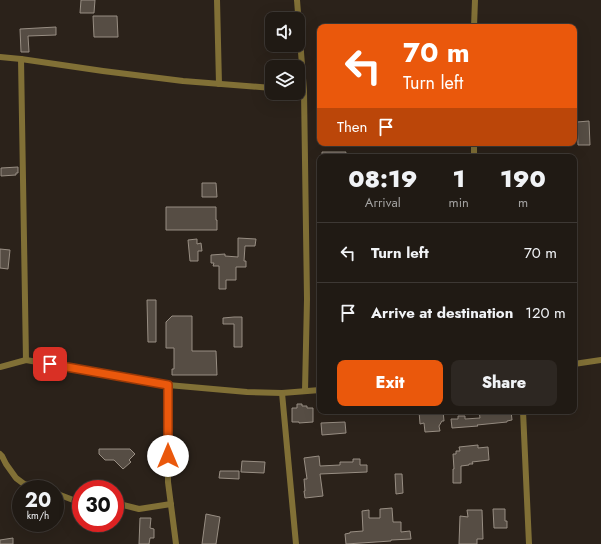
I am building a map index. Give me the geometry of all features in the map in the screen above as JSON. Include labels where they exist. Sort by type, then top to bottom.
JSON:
[{"type":"street","points":[[217,0],[219,84]]},
{"type":"street","points":[[297,0],[300,60]]},
{"type":"street","points":[[474,24],[475,0]]},
{"type":"street","points":[[0,57],[183,81],[265,87]]},
{"type":"street","points":[[22,59],[26,360]]},
{"type":"street","points":[[301,100],[307,299],[305,391]]},
{"type":"street","points":[[0,366],[26,360],[168,385],[247,392],[282,393],[317,390]]},
{"type":"street","points":[[577,364],[601,360]]},
{"type":"street","points":[[168,385],[168,482],[176,544]]},
{"type":"street","points":[[282,393],[296,544]]},
{"type":"street","points":[[523,414],[529,544]]},
{"type":"street","points":[[0,454],[19,480]]},
{"type":"street","points":[[124,505],[139,509],[171,504]]},
{"type":"building","points":[[81,0],[95,0],[94,13],[80,13]]},
{"type":"building","points":[[93,16],[117,16],[118,37],[94,37]]},
{"type":"building","points":[[56,27],[56,35],[28,36],[29,52],[21,52],[20,29]]},
{"type":"building","points":[[589,121],[590,145],[578,145],[577,122]]},
{"type":"building","points":[[322,152],[346,152],[346,154],[322,154]]},
{"type":"building","points":[[18,167],[18,173],[16,173],[16,175],[1,176],[1,168]]},
{"type":"building","points":[[202,183],[216,183],[217,197],[202,197]]},
{"type":"building","points":[[166,207],[216,207],[217,230],[166,230]]},
{"type":"building","points":[[238,238],[256,239],[255,246],[245,246],[244,261],[246,261],[246,267],[236,267],[236,280],[226,280],[226,289],[219,289],[219,266],[213,266],[214,263],[211,263],[211,255],[225,254],[225,256],[238,257]]},
{"type":"building","points":[[197,239],[197,244],[201,243],[202,251],[198,251],[198,261],[190,261],[188,240]]},
{"type":"building","points":[[0,249],[10,250],[8,269],[0,268]]},
{"type":"building","points":[[147,300],[156,300],[156,342],[148,342]]},
{"type":"building","points":[[172,316],[192,316],[192,351],[216,351],[217,375],[172,375],[172,369],[174,369],[174,348],[166,348],[166,322]]},
{"type":"building","points":[[242,317],[242,347],[234,347],[234,324],[223,324],[223,318]]},
{"type":"building","points":[[297,404],[307,406],[307,408],[313,408],[313,422],[292,422],[292,408],[297,408]]},
{"type":"building","points":[[419,414],[443,414],[444,421],[442,421],[439,426],[440,431],[425,432],[424,423],[420,424]]},
{"type":"building","points":[[479,414],[511,414],[512,420],[507,422],[477,425],[478,426],[452,428],[451,419],[458,419],[458,416],[465,416],[465,419],[480,418]]},
{"type":"building","points":[[345,422],[346,433],[322,435],[321,423]]},
{"type":"building","points":[[478,445],[478,448],[488,447],[489,460],[472,462],[473,464],[461,466],[461,483],[453,483],[453,454],[456,454],[456,451],[460,451],[459,447]]},
{"type":"building","points":[[99,449],[130,449],[135,454],[129,460],[131,462],[123,469],[114,460],[105,460],[99,454]]},
{"type":"building","points":[[152,452],[159,452],[159,461],[152,462]]},
{"type":"building","points":[[319,456],[320,466],[340,465],[340,462],[353,462],[353,459],[360,459],[360,465],[367,465],[367,472],[320,474],[323,496],[305,498],[304,479],[307,479],[304,458]]},
{"type":"building","points":[[242,461],[265,462],[264,473],[241,472]]},
{"type":"building","points":[[220,471],[239,471],[239,479],[219,478]]},
{"type":"building","points":[[395,474],[402,474],[403,493],[396,494]]},
{"type":"building","points":[[392,508],[393,522],[401,522],[401,532],[410,531],[411,539],[346,544],[345,534],[363,531],[362,511],[369,510],[369,518],[380,518],[380,509]]},
{"type":"building","points":[[493,509],[505,509],[505,521],[507,521],[507,528],[494,528]]},
{"type":"building","points":[[467,510],[482,510],[483,539],[477,539],[477,544],[459,544],[460,516],[468,517]]},
{"type":"building","points":[[206,514],[220,517],[216,544],[202,544]]},
{"type":"building","points":[[140,518],[151,518],[150,528],[154,529],[154,538],[150,538],[149,544],[139,544]]},
{"type":"building","points":[[13,538],[13,544],[0,544],[0,540]]},
{"type":"route","points":[[50,364],[168,385],[168,456]]}]
